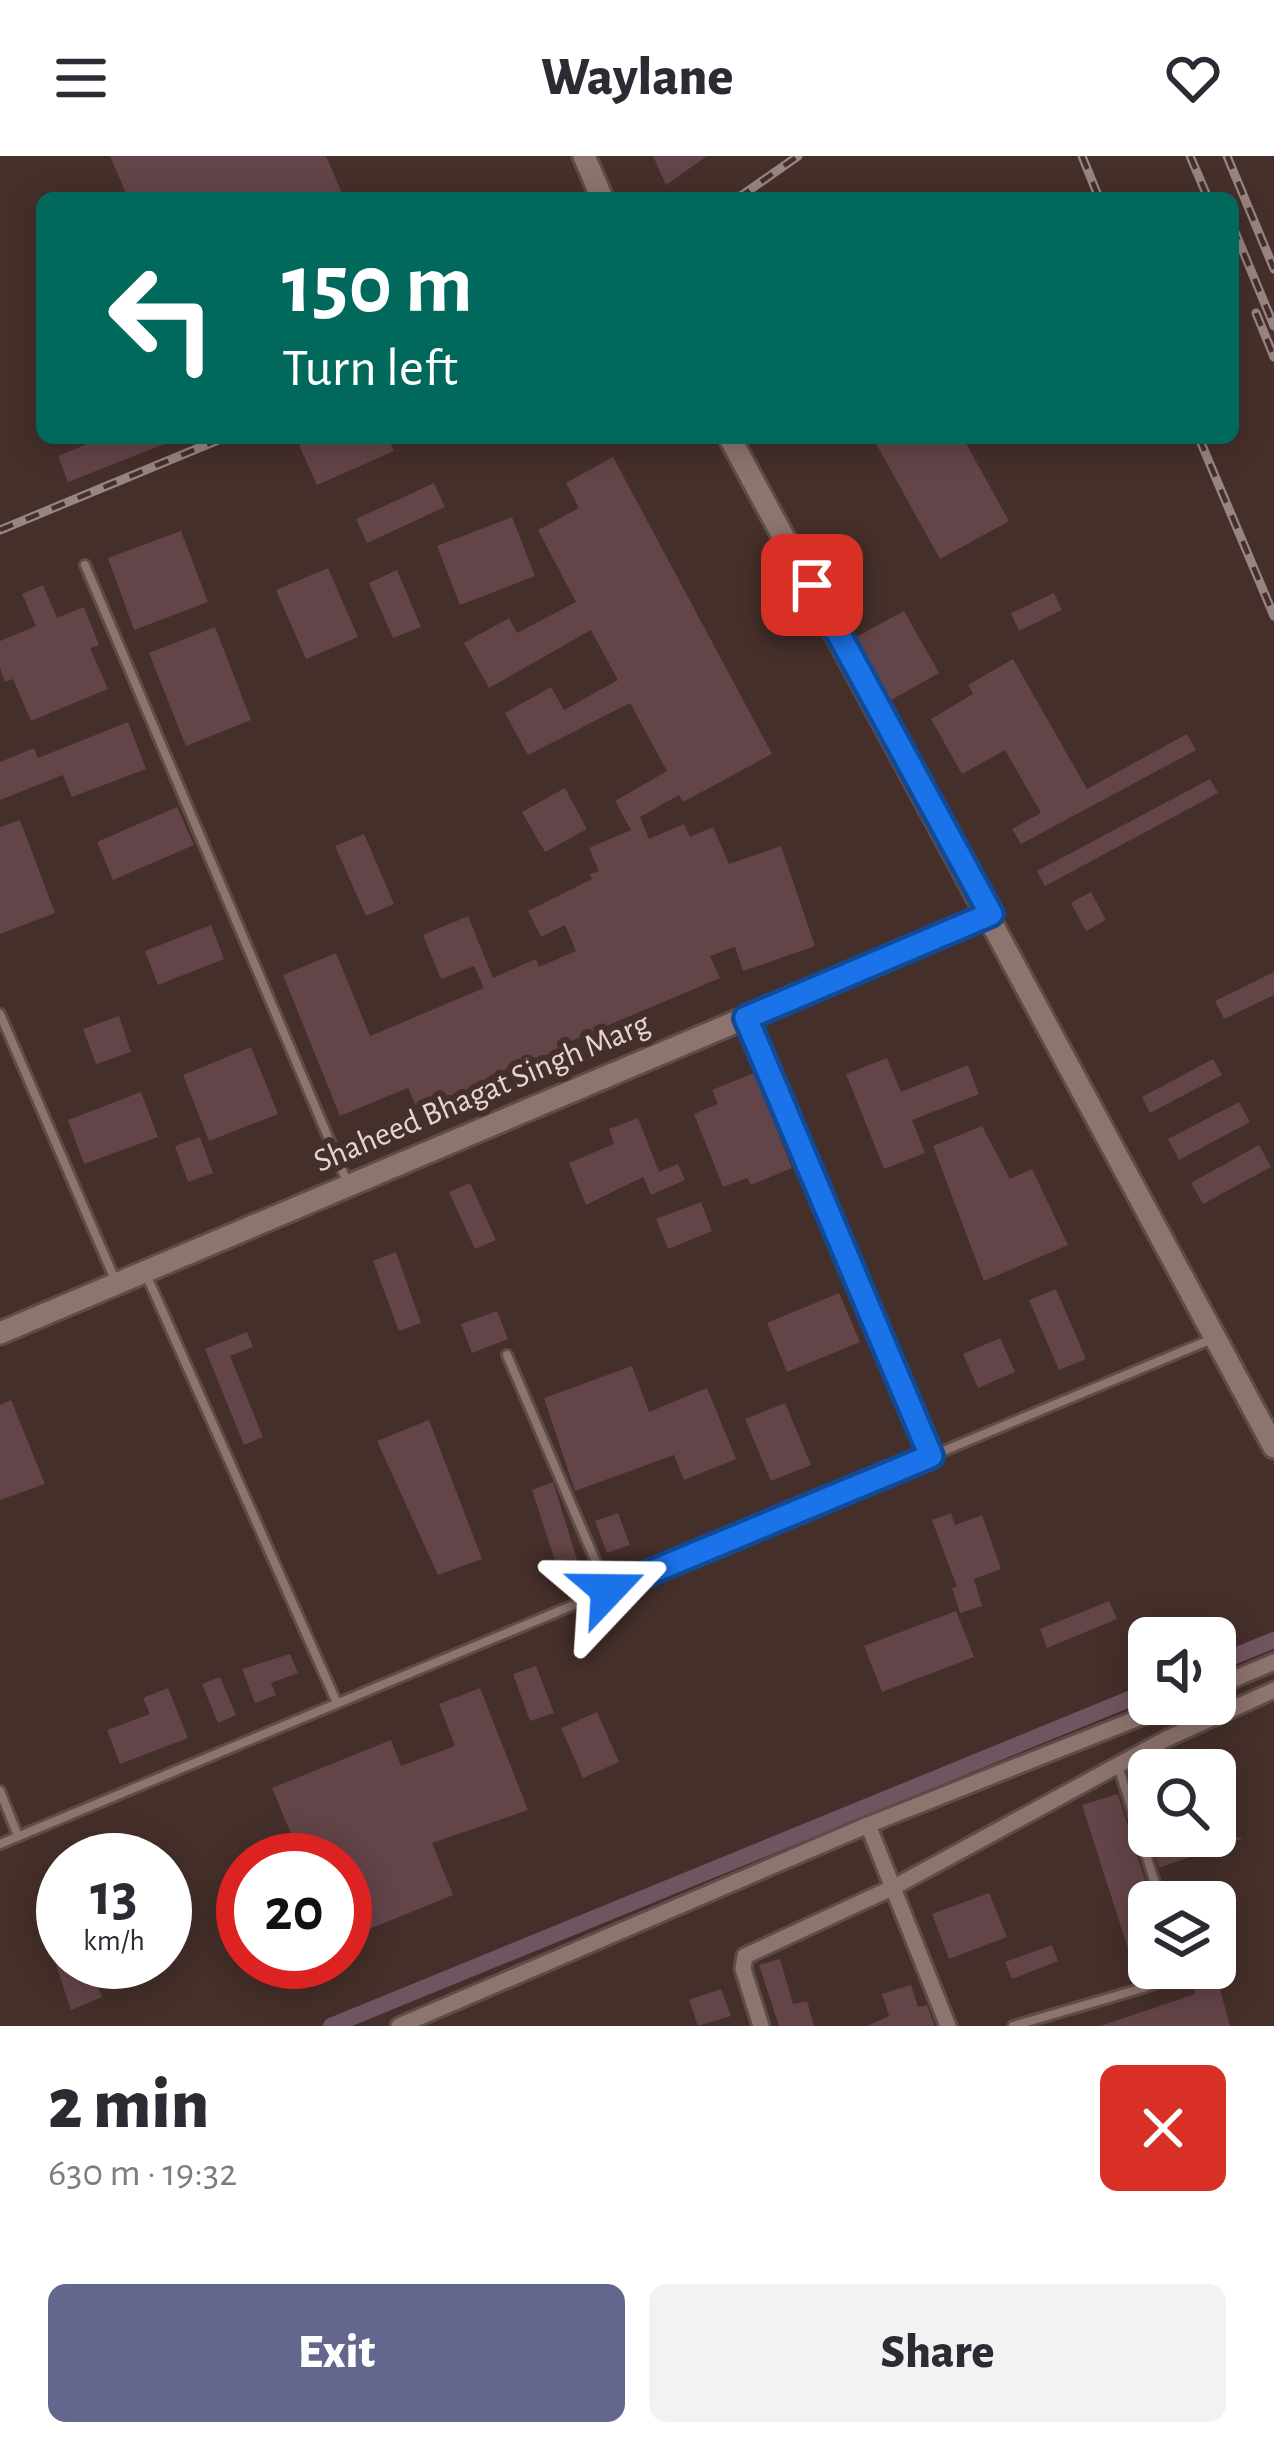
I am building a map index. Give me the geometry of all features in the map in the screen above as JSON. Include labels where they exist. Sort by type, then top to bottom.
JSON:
[{"type":"street","points":[[584,156],[599,192]]},
{"type":"street","points":[[733,444],[991,914],[1274,1447]]},
{"type":"street","name":"Shaheed Bhagat Singh Marg","points":[[0,1333],[991,914]]},
{"type":"street","points":[[1236,1678],[1274,1662]]},
{"type":"street","points":[[761,2026],[743,1969],[745,1956],[894,1887],[1118,1766],[1274,1690]]},
{"type":"street","points":[[399,2026],[868,1825],[1128,1722]]},
{"type":"street","points":[[868,1825],[948,2026]]},
{"type":"lane","points":[[85,565],[349,1186]]},
{"type":"lane","points":[[0,1014],[117,1283]]},
{"type":"lane","points":[[746,1018],[931,1456]]},
{"type":"lane","points":[[145,1272],[337,1703]]},
{"type":"lane","points":[[0,1844],[1215,1338]]},
{"type":"lane","points":[[507,1355],[608,1590]]},
{"type":"lane","points":[[1118,1766],[1154,1881]]},
{"type":"lane","points":[[0,1791],[18,1836]]},
{"type":"lane","points":[[1013,2026],[1136,1989]]},
{"type":"building","points":[[110,156],[326,156],[341,192],[125,192]]},
{"type":"building","points":[[653,156],[707,156],[666,185]]},
{"type":"building","points":[[87,444],[164,444],[68,482],[58,456]]},
{"type":"building","points":[[391,444],[394,451],[317,485],[299,445]]},
{"type":"building","points":[[876,444],[966,444],[1009,521],[940,559]]},
{"type":"building","points":[[613,457],[772,754],[683,802],[679,795],[640,817],[649,839],[684,824],[690,837],[713,827],[729,864],[781,846],[815,946],[743,971],[735,947],[710,956],[720,978],[571,1041],[577,1056],[540,1071],[534,1057],[489,1076],[495,1090],[484,1095],[481,1089],[420,1115],[408,1088],[340,1116],[283,975],[336,953],[370,1036],[484,988],[474,966],[441,979],[423,935],[468,916],[493,978],[536,959],[539,967],[576,951],[565,925],[541,937],[528,911],[592,879],[590,874],[599,871],[589,848],[631,830],[615,801],[667,771],[630,703],[528,755],[505,713],[551,687],[564,710],[618,680],[591,630],[489,688],[464,643],[509,618],[517,633],[576,602],[538,530],[579,508],[566,483]]},
{"type":"building","points":[[434,483],[445,507],[367,543],[356,519]]},
{"type":"building","points":[[512,517],[535,576],[460,605],[437,546]]},
{"type":"building","points":[[181,531],[208,602],[134,630],[108,558]]},
{"type":"building","points":[[328,568],[358,637],[306,659],[276,590]]},
{"type":"building","points":[[397,570],[421,627],[393,638],[369,583]]},
{"type":"building","points":[[43,585],[57,618],[84,607],[99,645],[90,648],[108,689],[31,721],[13,679],[5,682],[0,641],[36,626],[22,594]]},
{"type":"building","points":[[1054,593],[1062,610],[1019,631],[1011,613]]},
{"type":"building","points":[[904,611],[939,673],[891,700],[856,637]]},
{"type":"building","points":[[215,627],[251,720],[186,746],[149,653]]},
{"type":"building","points":[[1013,659],[1087,789],[1187,734],[1196,750],[1021,844],[1012,829],[1041,813],[1005,750],[962,774],[931,719],[973,694],[968,685]]},
{"type":"building","points":[[128,722],[146,769],[72,797],[63,775],[0,800],[0,762],[34,748],[38,758]]},
{"type":"building","points":[[1210,779],[1218,793],[1045,886],[1037,871]]},
{"type":"building","points":[[565,788],[587,829],[545,852],[522,812]]},
{"type":"building","points":[[177,807],[194,845],[113,880],[97,842]]},
{"type":"building","points":[[20,820],[55,913],[0,934],[0,827]]},
{"type":"building","points":[[364,834],[394,904],[366,916],[335,846]]},
{"type":"building","points":[[1091,892],[1106,920],[1086,931],[1071,903]]},
{"type":"building","points":[[211,925],[224,959],[158,985],[145,951]]},
{"type":"building","points":[[1274,972],[1274,995],[1224,1019],[1215,1001]]},
{"type":"building","points":[[119,1016],[131,1052],[96,1064],[83,1029]]},
{"type":"building","points":[[251,1047],[278,1114],[209,1141],[183,1075]]},
{"type":"building","points":[[887,1058],[901,1092],[968,1065],[979,1094],[912,1120],[925,1153],[884,1169],[846,1074]]},
{"type":"building","points":[[1213,1059],[1222,1075],[1150,1113],[1142,1097]]},
{"type":"building","points":[[754,1073],[792,1168],[751,1185],[747,1178],[723,1187],[694,1114],[718,1104],[712,1090]]},
{"type":"building","points":[[141,1092],[158,1137],[84,1164],[68,1120]]},
{"type":"building","points":[[1239,1102],[1250,1122],[1179,1160],[1168,1139]]},
{"type":"building","points":[[638,1118],[659,1172],[678,1164],[685,1180],[651,1195],[643,1177],[586,1205],[569,1163],[614,1144],[609,1129]]},
{"type":"building","points":[[982,1126],[1010,1179],[1032,1169],[1068,1245],[984,1281],[933,1146]]},
{"type":"building","points":[[200,1137],[213,1173],[188,1182],[175,1146]]},
{"type":"building","points":[[1259,1145],[1271,1167],[1203,1204],[1191,1183]]},
{"type":"building","points":[[470,1183],[496,1240],[475,1249],[449,1192]]},
{"type":"building","points":[[701,1202],[712,1231],[668,1249],[656,1219]]},
{"type":"building","points":[[396,1252],[421,1323],[399,1331],[373,1261]]},
{"type":"building","points":[[1056,1289],[1086,1359],[1059,1370],[1029,1300]]},
{"type":"building","points":[[839,1293],[860,1342],[787,1372],[767,1323]]},
{"type":"building","points":[[497,1311],[508,1339],[472,1353],[461,1324]]},
{"type":"building","points":[[247,1332],[253,1347],[230,1356],[263,1437],[244,1445],[205,1349]]},
{"type":"building","points":[[1000,1338],[1015,1372],[978,1388],[963,1354]]},
{"type":"building","points":[[632,1366],[649,1412],[707,1388],[736,1459],[684,1480],[674,1455],[575,1491],[544,1398]]},
{"type":"building","points":[[11,1400],[45,1484],[0,1500],[0,1405]]},
{"type":"building","points":[[785,1403],[811,1465],[771,1481],[745,1419]]},
{"type":"building","points":[[429,1420],[482,1559],[438,1575],[377,1441]]},
{"type":"building","points":[[553,1482],[579,1566],[559,1573],[532,1490]]},
{"type":"building","points":[[618,1513],[630,1545],[607,1553],[595,1521]]},
{"type":"building","points":[[951,1513],[955,1525],[982,1515],[1001,1569],[974,1579],[982,1606],[960,1613],[952,1588],[957,1587],[932,1520]]},
{"type":"building","points":[[1109,1601],[1117,1619],[1047,1648],[1040,1629]]},
{"type":"building","points":[[956,1611],[974,1657],[882,1692],[864,1646]]},
{"type":"building","points":[[290,1654],[298,1673],[271,1683],[276,1695],[255,1703],[242,1669]]},
{"type":"building","points":[[536,1666],[554,1713],[530,1721],[513,1674]]},
{"type":"building","points":[[220,1677],[236,1715],[218,1723],[202,1684]]},
{"type":"building","points":[[168,1688],[188,1738],[120,1764],[107,1730],[150,1714],[143,1698]]},
{"type":"building","points":[[480,1688],[528,1810],[432,1843],[453,1895],[372,1928],[372,1833],[291,1833],[272,1788],[391,1740],[401,1766],[455,1746],[439,1704]]},
{"type":"building","points":[[597,1712],[619,1762],[583,1778],[561,1728]]},
{"type":"building","points":[[1118,1794],[1128,1826],[1128,1857],[1138,1857],[1145,1881],[1128,1881],[1128,1949],[1082,1805]]},
{"type":"building","points":[[1155,1857],[1190,1857],[1159,1868]]},
{"type":"building","points":[[989,1893],[1007,1937],[949,1959],[932,1914]]},
{"type":"building","points":[[1052,1945],[1058,1961],[1012,1979],[1005,1962]]},
{"type":"building","points":[[780,1959],[793,2004],[807,2001],[814,2026],[779,2026],[759,1965]]},
{"type":"building","points":[[911,1985],[918,2007],[927,2005],[935,2026],[867,2026],[889,2016],[882,1994]]},
{"type":"building","points":[[64,1989],[99,1989],[102,1997],[71,2010]]},
{"type":"building","points":[[721,1989],[731,2016],[698,2026],[689,2000]]},
{"type":"building","points":[[1194,1989],[1220,1989],[1230,2026],[1100,2026],[1195,1994]]},
{"type":"waterway","points":[[1236,1655],[1274,1640]]},
{"type":"waterway","points":[[331,2026],[1128,1700]]},
{"type":"railway","points":[[747,192],[798,156]]},
{"type":"railway","points":[[1082,156],[1097,192]]},
{"type":"railway","points":[[1190,156],[1205,192]]},
{"type":"railway","points":[[1227,156],[1274,269]]},
{"type":"railway","points":[[1239,241],[1274,326]]},
{"type":"railway","points":[[1256,313],[1274,357]]},
{"type":"railway","points":[[0,530],[208,444]]},
{"type":"railway","points":[[1202,444],[1274,616]]},
{"type":"route","points":[[608,1590],[931,1456],[746,1018],[991,914],[812,585]]}]
